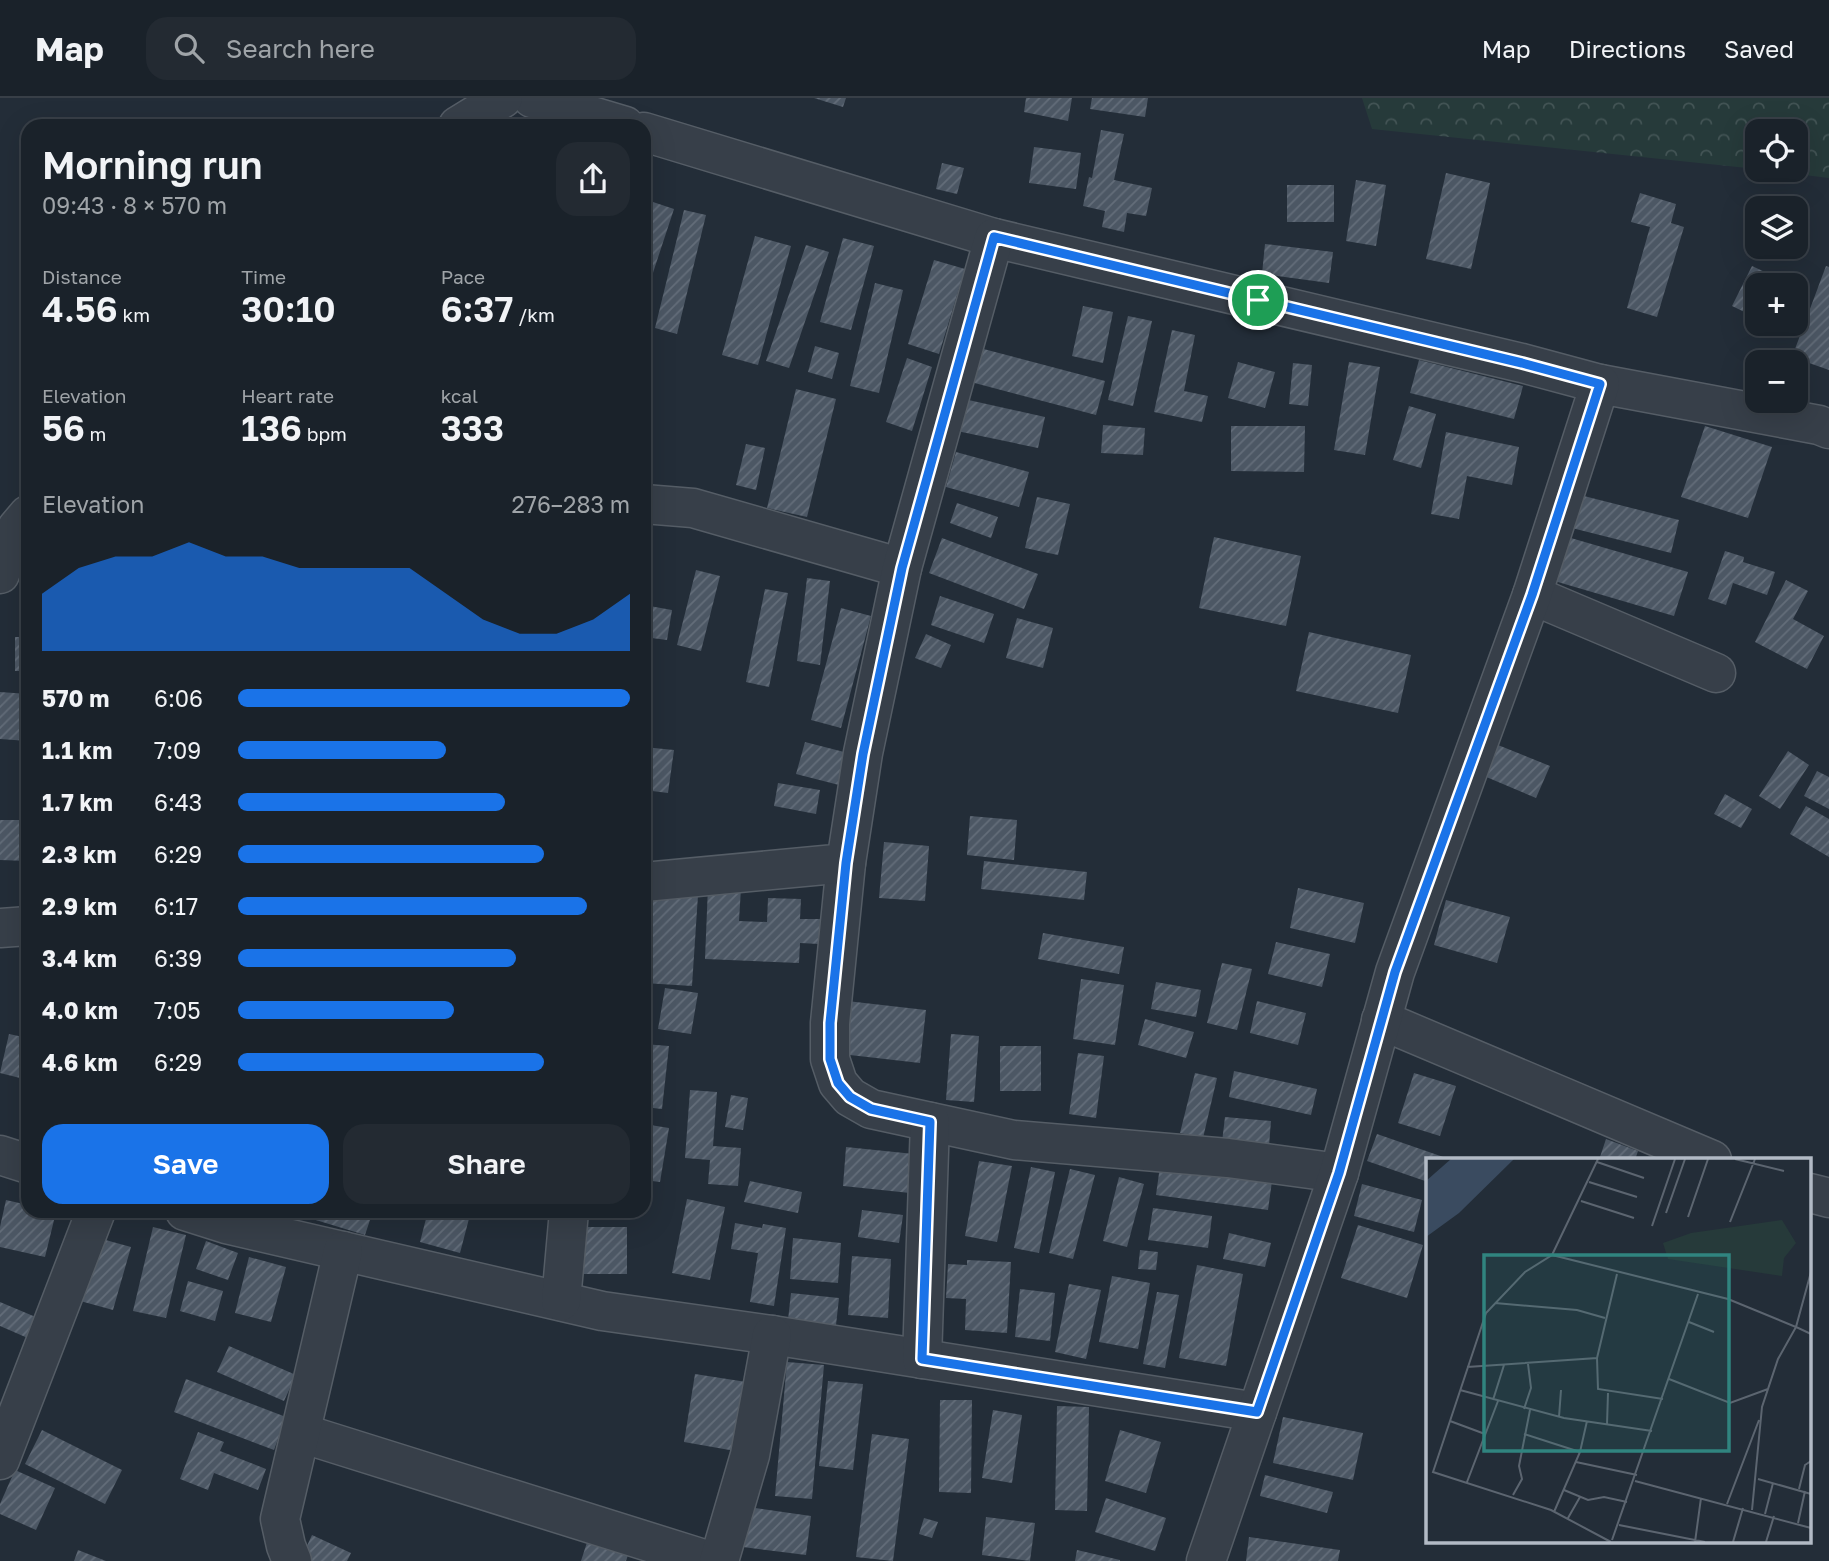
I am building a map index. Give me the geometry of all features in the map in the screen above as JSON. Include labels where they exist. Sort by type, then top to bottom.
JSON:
[{"type":"street","points":[[469,119],[503,98]]},
{"type":"street","points":[[532,98],[602,119]]},
{"type":"street","points":[[651,134],[994,237],[1509,359],[1600,384],[1829,429]]},
{"type":"street","points":[[994,237],[902,568],[863,754],[846,863],[830,1023],[830,1059],[838,1083],[850,1097],[871,1109],[1014,1140],[1228,1158],[1339,1173]]},
{"type":"street","points":[[1206,1561],[1339,1173],[1395,972],[1532,595],[1600,384]]},
{"type":"street","points":[[651,505],[693,508],[902,568]]},
{"type":"street","points":[[0,574],[16,528],[21,523]]},
{"type":"street","points":[[1532,595],[1716,673]]},
{"type":"street","points":[[651,881],[846,863]]},
{"type":"street","points":[[0,928],[21,926]]},
{"type":"street","points":[[1381,1020],[1707,1158]]},
{"type":"street","points":[[922,1359],[930,1122]]},
{"type":"street","points":[[0,1155],[21,1162]]},
{"type":"street","points":[[1812,1194],[1829,1198]]},
{"type":"street","points":[[4,1437],[93,1218]]},
{"type":"street","points":[[207,1218],[226,1224],[305,1226],[343,1251],[602,1311],[772,1335],[1257,1412]]},
{"type":"street","points":[[561,1301],[568,1218]]},
{"type":"street","points":[[292,1561],[281,1519],[343,1251]]},
{"type":"street","points":[[719,1561],[750,1455],[772,1335]]},
{"type":"street","points":[[301,1433],[710,1561]]},
{"type":"green space","points":[[1362,98],[1829,98],[1829,178],[1808,175],[1808,119],[1745,119],[1745,168],[1372,129]]},
{"type":"building","points":[[814,98],[846,98],[843,107]]},
{"type":"building","points":[[1026,98],[1072,98],[1068,121],[1024,112]]},
{"type":"building","points":[[1092,98],[1148,98],[1145,117],[1090,109]]},
{"type":"building","points":[[1101,130],[1124,134],[1114,180],[1152,188],[1146,216],[1127,213],[1124,232],[1102,227],[1105,211],[1083,206],[1089,177],[1092,178]]},
{"type":"building","points":[[1034,147],[1081,153],[1076,189],[1029,183]]},
{"type":"building","points":[[942,163],[964,168],[957,194],[936,189]]},
{"type":"building","points":[[1446,173],[1490,183],[1471,269],[1426,259]]},
{"type":"building","points":[[1356,180],[1386,185],[1376,246],[1346,241]]},
{"type":"building","points":[[1287,185],[1334,185],[1334,222],[1287,222]]},
{"type":"building","points":[[1640,193],[1676,204],[1671,223],[1684,227],[1657,317],[1627,308],[1650,227],[1631,222]]},
{"type":"building","points":[[653,202],[674,209],[651,279]]},
{"type":"building","points":[[684,210],[706,215],[677,334],[655,328]]},
{"type":"building","points":[[755,236],[791,246],[758,365],[722,355]]},
{"type":"building","points":[[843,238],[874,246],[851,330],[820,322]]},
{"type":"building","points":[[1265,244],[1333,252],[1329,283],[1262,274]]},
{"type":"building","points":[[806,245],[829,252],[789,368],[766,361]]},
{"type":"building","points":[[934,260],[965,269],[939,354],[908,344]]},
{"type":"building","points":[[1752,266],[1767,273],[1748,273]]},
{"type":"building","points":[[1826,266],[1829,267],[1829,370],[1808,363],[1808,350],[1795,350],[1800,336],[1808,336],[1808,314]]},
{"type":"building","points":[[1745,280],[1745,312],[1732,306]]},
{"type":"building","points":[[875,283],[903,290],[879,393],[850,386]]},
{"type":"building","points":[[1083,306],[1113,312],[1103,363],[1072,356]]},
{"type":"building","points":[[1128,316],[1152,321],[1133,406],[1108,400]]},
{"type":"building","points":[[1172,330],[1195,335],[1184,391],[1208,396],[1202,422],[1154,412]]},
{"type":"building","points":[[815,346],[839,353],[832,379],[808,372]]},
{"type":"building","points":[[976,347],[1105,381],[1096,415],[967,381]]},
{"type":"building","points":[[907,358],[932,367],[912,431],[886,422]]},
{"type":"building","points":[[1419,360],[1523,386],[1514,419],[1410,393]]},
{"type":"building","points":[[1238,362],[1275,372],[1265,408],[1228,398]]},
{"type":"building","points":[[1349,362],[1380,367],[1365,455],[1334,450]]},
{"type":"building","points":[[1293,363],[1312,365],[1308,406],[1289,404]]},
{"type":"building","points":[[796,389],[836,399],[807,517],[767,508]]},
{"type":"building","points":[[964,399],[1045,417],[1038,448],[957,431]]},
{"type":"building","points":[[1409,406],[1436,414],[1421,468],[1393,460]]},
{"type":"building","points":[[1103,425],[1145,428],[1143,455],[1101,453]]},
{"type":"building","points":[[1231,426],[1305,426],[1304,472],[1231,471]]},
{"type":"building","points":[[1705,426],[1772,447],[1748,518],[1681,497]]},
{"type":"building","points":[[1446,432],[1519,447],[1512,485],[1467,476],[1459,519],[1431,514]]},
{"type":"building","points":[[746,444],[765,448],[756,490],[736,485]]},
{"type":"building","points":[[956,452],[1029,472],[1019,507],[946,487]]},
{"type":"building","points":[[1572,493],[1679,520],[1671,553],[1564,526]]},
{"type":"building","points":[[1037,497],[1070,504],[1058,555],[1025,548]]},
{"type":"building","points":[[957,503],[998,517],[991,538],[950,523]]},
{"type":"building","points":[[1564,536],[1688,572],[1674,616],[1551,580]]},
{"type":"building","points":[[1214,537],[1301,556],[1286,626],[1199,608]]},
{"type":"building","points":[[942,538],[1038,574],[1024,609],[929,573]]},
{"type":"building","points":[[1725,551],[1744,557],[1743,562],[1775,572],[1767,595],[1733,583],[1726,605],[1708,599]]},
{"type":"building","points":[[696,570],[720,576],[701,651],[677,645]]},
{"type":"building","points":[[807,578],[830,581],[820,665],[797,661]]},
{"type":"building","points":[[1786,580],[1808,591],[1793,619],[1824,636],[1807,669],[1755,642]]},
{"type":"building","points":[[765,589],[788,593],[769,687],[746,682]]},
{"type":"building","points":[[940,596],[994,614],[984,643],[931,625]]},
{"type":"building","points":[[651,606],[672,610],[667,640],[651,638]]},
{"type":"building","points":[[841,608],[871,616],[841,728],[811,720]]},
{"type":"building","points":[[1017,618],[1053,628],[1043,668],[1006,658]]},
{"type":"building","points":[[1309,632],[1411,655],[1398,713],[1296,691]]},
{"type":"building","points":[[926,634],[951,645],[941,668],[915,658]]},
{"type":"building","points":[[15,637],[21,637],[21,671],[15,671]]},
{"type":"building","points":[[0,692],[21,694],[21,740],[0,739]]},
{"type":"building","points":[[805,742],[848,753],[839,785],[796,774]]},
{"type":"building","points":[[1498,745],[1550,766],[1536,798],[1484,776]]},
{"type":"building","points":[[651,748],[674,750],[668,793],[651,791]]},
{"type":"building","points":[[1788,751],[1809,765],[1780,809],[1759,796]]},
{"type":"building","points":[[1817,771],[1829,777],[1829,809],[1804,796]]},
{"type":"building","points":[[778,783],[820,790],[816,814],[774,806]]},
{"type":"building","points":[[1725,794],[1752,809],[1741,828],[1714,814]]},
{"type":"building","points":[[1806,806],[1829,819],[1829,857],[1790,834]]},
{"type":"building","points":[[970,816],[1017,820],[1014,860],[967,855]]},
{"type":"building","points":[[0,820],[21,820],[21,861],[0,860]]},
{"type":"building","points":[[884,842],[929,846],[925,901],[879,898]]},
{"type":"building","points":[[984,861],[1087,872],[1084,900],[981,889]]},
{"type":"building","points":[[708,886],[741,888],[739,921],[767,922],[768,898],[801,899],[800,919],[820,919],[819,944],[800,943],[799,963],[705,959]]},
{"type":"building","points":[[1298,888],[1364,903],[1355,943],[1290,928]]},
{"type":"building","points":[[651,892],[698,895],[692,986],[651,983]]},
{"type":"building","points":[[1446,900],[1510,917],[1497,963],[1434,945]]},
{"type":"building","points":[[1043,933],[1124,947],[1119,974],[1038,959]]},
{"type":"building","points":[[1276,942],[1330,954],[1322,987],[1268,974]]},
{"type":"building","points":[[1222,963],[1252,969],[1237,1030],[1207,1023]]},
{"type":"building","points":[[1081,979],[1124,985],[1115,1045],[1073,1039]]},
{"type":"building","points":[[1156,982],[1201,990],[1196,1017],[1151,1009]]},
{"type":"building","points":[[665,988],[698,993],[691,1034],[658,1029]]},
{"type":"building","points":[[847,1001],[926,1010],[920,1063],[841,1054]]},
{"type":"building","points":[[1257,1001],[1306,1013],[1298,1045],[1250,1033]]},
{"type":"building","points":[[1145,1019],[1194,1032],[1186,1058],[1138,1045]]},
{"type":"building","points":[[9,1034],[21,1037],[21,1078],[0,1073]]},
{"type":"building","points":[[951,1034],[979,1036],[974,1102],[946,1100]]},
{"type":"building","points":[[651,1045],[669,1046],[662,1109],[651,1108]]},
{"type":"building","points":[[1000,1046],[1041,1046],[1041,1091],[1000,1091]]},
{"type":"building","points":[[1078,1053],[1104,1056],[1096,1118],[1069,1114]]},
{"type":"building","points":[[1234,1071],[1317,1089],[1311,1115],[1229,1097]]},
{"type":"building","points":[[1195,1073],[1217,1078],[1203,1138],[1180,1133]]},
{"type":"building","points":[[1414,1073],[1456,1086],[1440,1136],[1398,1123]]},
{"type":"building","points":[[690,1090],[717,1092],[713,1146],[741,1148],[738,1186],[708,1184],[710,1160],[685,1158]]},
{"type":"building","points":[[731,1095],[748,1098],[743,1130],[725,1127]]},
{"type":"building","points":[[1225,1117],[1271,1121],[1269,1146],[1222,1142]]},
{"type":"building","points":[[651,1125],[669,1128],[660,1182],[651,1181]]},
{"type":"building","points":[[1377,1134],[1446,1158],[1426,1158],[1426,1181],[1367,1161]]},
{"type":"building","points":[[1606,1139],[1638,1151],[1636,1158],[1600,1158]]},
{"type":"building","points":[[846,1147],[914,1154],[910,1193],[843,1186]]},
{"type":"building","points":[[979,1161],[1012,1166],[997,1242],[965,1236]]},
{"type":"building","points":[[1160,1166],[1272,1181],[1268,1210],[1156,1195]]},
{"type":"building","points":[[1031,1167],[1055,1172],[1039,1253],[1014,1248]]},
{"type":"building","points":[[1070,1169],[1095,1175],[1073,1259],[1049,1253]]},
{"type":"building","points":[[1119,1177],[1144,1184],[1127,1247],[1103,1241]]},
{"type":"building","points":[[750,1181],[802,1192],[798,1213],[744,1202]]},
{"type":"building","points":[[1362,1184],[1422,1200],[1414,1232],[1354,1216]]},
{"type":"building","points":[[687,1199],[725,1207],[710,1280],[672,1273]]},
{"type":"building","points":[[6,1200],[21,1203],[21,1218],[55,1218],[45,1257],[0,1247],[0,1227]]},
{"type":"building","points":[[1153,1208],[1212,1216],[1208,1248],[1148,1240]]},
{"type":"building","points":[[862,1210],[903,1215],[899,1243],[858,1237]]},
{"type":"building","points":[[309,1218],[371,1218],[365,1235]]},
{"type":"building","points":[[426,1218],[469,1218],[460,1253],[420,1242]]},
{"type":"building","points":[[735,1223],[762,1228],[763,1224],[786,1228],[774,1306],[750,1302],[758,1253],[731,1249]]},
{"type":"building","points":[[1358,1225],[1423,1245],[1407,1298],[1341,1278]]},
{"type":"building","points":[[153,1227],[186,1235],[166,1318],[133,1311]]},
{"type":"building","points":[[584,1227],[627,1227],[627,1274],[584,1274]]},
{"type":"building","points":[[1229,1233],[1271,1243],[1265,1267],[1223,1259]]},
{"type":"building","points":[[91,1236],[131,1247],[113,1310],[73,1299]]},
{"type":"building","points":[[793,1238],[841,1243],[838,1283],[790,1279]]},
{"type":"building","points":[[206,1241],[238,1253],[228,1280],[196,1269]]},
{"type":"building","points":[[1140,1250],[1158,1252],[1156,1270],[1138,1269]]},
{"type":"building","points":[[852,1256],[891,1259],[888,1318],[848,1315]]},
{"type":"building","points":[[249,1257],[286,1267],[271,1322],[235,1313]]},
{"type":"building","points":[[967,1260],[1011,1262],[1007,1333],[965,1330],[966,1299],[946,1298],[948,1264],[967,1265]]},
{"type":"building","points":[[1197,1265],[1243,1274],[1226,1366],[1179,1358]]},
{"type":"building","points":[[1112,1276],[1150,1283],[1138,1349],[1099,1342]]},
{"type":"building","points":[[188,1281],[223,1291],[215,1321],[180,1311]]},
{"type":"building","points":[[1069,1284],[1101,1290],[1086,1359],[1055,1352]]},
{"type":"building","points":[[1020,1289],[1055,1293],[1050,1341],[1015,1337]]},
{"type":"building","points":[[1157,1292],[1179,1295],[1165,1368],[1143,1364]]},
{"type":"building","points":[[791,1293],[839,1298],[836,1325],[788,1320]]},
{"type":"building","points":[[0,1302],[38,1318],[30,1339],[0,1326]]},
{"type":"building","points":[[229,1346],[296,1375],[284,1401],[217,1372]]},
{"type":"building","points":[[787,1362],[824,1365],[812,1499],[775,1496]]},
{"type":"building","points":[[695,1374],[753,1383],[741,1452],[684,1442]]},
{"type":"building","points":[[186,1379],[286,1417],[274,1450],[174,1412]]},
{"type":"building","points":[[828,1381],[863,1384],[853,1470],[819,1466]]},
{"type":"building","points":[[940,1400],[972,1400],[971,1493],[939,1492]]},
{"type":"building","points":[[1057,1406],[1089,1407],[1087,1511],[1055,1510]]},
{"type":"building","points":[[993,1410],[1022,1415],[1012,1483],[982,1478]]},
{"type":"building","points":[[1283,1417],[1363,1433],[1353,1480],[1273,1463]]},
{"type":"building","points":[[42,1430],[122,1470],[105,1504],[25,1464]]},
{"type":"building","points":[[1120,1430],[1161,1442],[1146,1493],[1105,1481]]},
{"type":"building","points":[[198,1432],[224,1442],[220,1451],[266,1469],[258,1490],[214,1473],[208,1490],[180,1479]]},
{"type":"building","points":[[872,1434],[909,1439],[893,1561],[856,1557]]},
{"type":"building","points":[[15,1470],[55,1488],[36,1530],[0,1514],[0,1504]]},
{"type":"building","points":[[1265,1475],[1333,1492],[1327,1513],[1260,1496]]},
{"type":"building","points":[[1106,1498],[1166,1518],[1155,1551],[1095,1532]]},
{"type":"building","points":[[748,1507],[811,1516],[806,1555],[743,1547]]},
{"type":"building","points":[[598,1508],[628,1555],[626,1561],[581,1561]]},
{"type":"building","points":[[986,1517],[1035,1523],[1030,1561],[982,1555]]},
{"type":"building","points":[[924,1518],[938,1522],[932,1538],[919,1534]]},
{"type":"building","points":[[312,1535],[351,1553],[347,1561],[300,1561]]},
{"type":"building","points":[[1249,1537],[1340,1550],[1338,1561],[1246,1561]]},
{"type":"building","points":[[78,1550],[106,1561],[74,1561]]},
{"type":"building","points":[[1077,1550],[1120,1560],[1120,1561],[1075,1561]]},
{"type":"route","points":[[994,237],[1258,300],[1600,384],[1532,595],[1395,972],[1339,1173],[1257,1412],[922,1359],[930,1122],[871,1109],[850,1097],[838,1083],[830,1059],[830,1023],[846,863],[863,754],[902,568],[994,237]]}]
